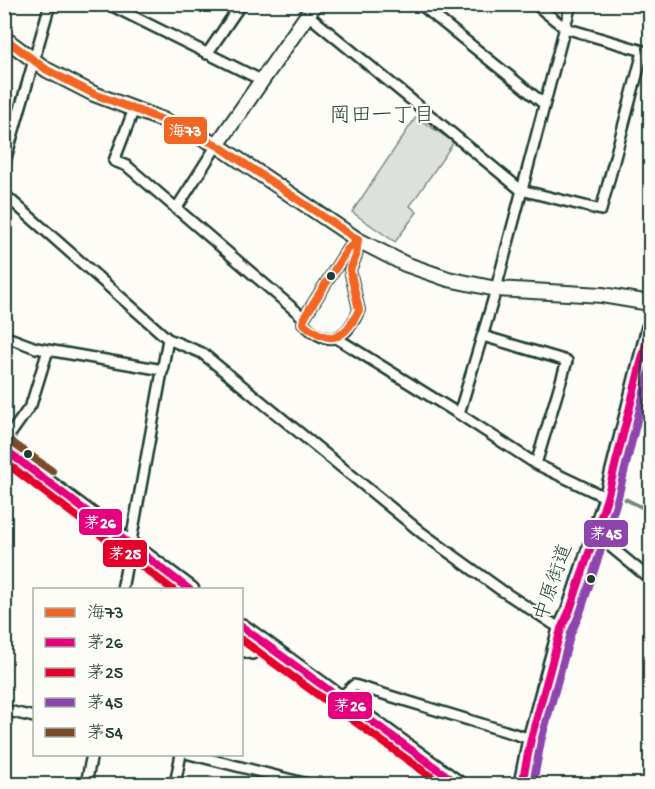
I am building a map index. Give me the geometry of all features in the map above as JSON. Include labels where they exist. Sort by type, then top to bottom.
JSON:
[{"type":"main road","name":"中原街道","points":[[522,784],[531,739],[561,629],[570,610],[606,498],[651,327]]},
{"type":"main road","points":[[6,449],[188,588]]},
{"type":"main road","points":[[243,628],[458,784]]},
{"type":"street","points":[[4,165],[50,4]]},
{"type":"street","points":[[108,4],[261,81]]},
{"type":"street","points":[[207,54],[241,4]]},
{"type":"street","points":[[420,4],[544,105]]},
{"type":"street","points":[[176,208],[311,10],[521,190],[601,210],[647,52],[565,28],[535,4]]},
{"type":"street","points":[[459,414],[496,289],[571,4]]},
{"type":"street","points":[[4,38],[54,74],[94,94],[217,145],[358,240],[405,264],[448,279],[496,289],[602,295],[651,303]]},
{"type":"street","points":[[134,109],[114,161],[127,166],[304,318]]},
{"type":"street","points":[[4,194],[168,339],[202,353],[422,533],[501,590],[561,629]]},
{"type":"street","points":[[358,240],[347,250],[304,318],[303,322],[307,327],[330,339],[338,339],[536,464],[606,498]]},
{"type":"street","points":[[338,339],[346,333],[359,310],[350,270],[356,256],[358,240]]},
{"type":"street","points":[[4,336],[48,350],[164,370]]},
{"type":"street","points":[[483,336],[567,361],[536,464]]},
{"type":"street","points":[[123,588],[168,339]]},
{"type":"street","points":[[6,449],[31,405],[48,350]]},
{"type":"street","points":[[594,532],[651,579]]},
{"type":"street","points":[[243,651],[252,654],[269,647]]},
{"type":"street","points":[[340,698],[354,685],[531,739]]},
{"type":"street","points":[[4,710],[33,717]]},
{"type":"street","points":[[86,784],[92,756]]},
{"type":"street","points":[[175,784],[181,756]]},
{"type":"street","points":[[197,756],[303,784]]},
{"type":"shaded area","points":[[416,117],[454,142],[410,206],[417,212],[395,242],[352,212]]},
{"type":"waterway","points":[[625,499],[650,511]]},
{"type":"transit line","name":"海73","points":[[4,38],[47,70],[94,94],[163,120],[217,145],[358,240]]},
{"type":"transit line","name":"海73","points":[[358,240],[356,256],[350,270],[359,310],[342,334],[336,337],[321,335],[303,323],[304,318],[347,250],[358,240]]},
{"type":"transit line","name":"茅26","points":[[522,784],[531,739],[561,629],[570,610],[607,498],[650,327]]},
{"type":"transit line","name":"茅45","points":[[533,784],[541,741],[571,633],[580,613],[617,501],[650,368]]},
{"type":"transit line","name":"茅54","points":[[10,441],[52,471]]},
{"type":"transit line","name":"茅26","points":[[11,454],[187,588]]},
{"type":"transit line","name":"茅25","points":[[5,462],[170,588]]},
{"type":"transit line","name":"茅26","points":[[243,628],[458,784]]},
{"type":"transit line","name":"茅25","points":[[243,641],[441,784]]},
{"type":"district","name":"岡田一丁目","points":[[382,117]]}]
